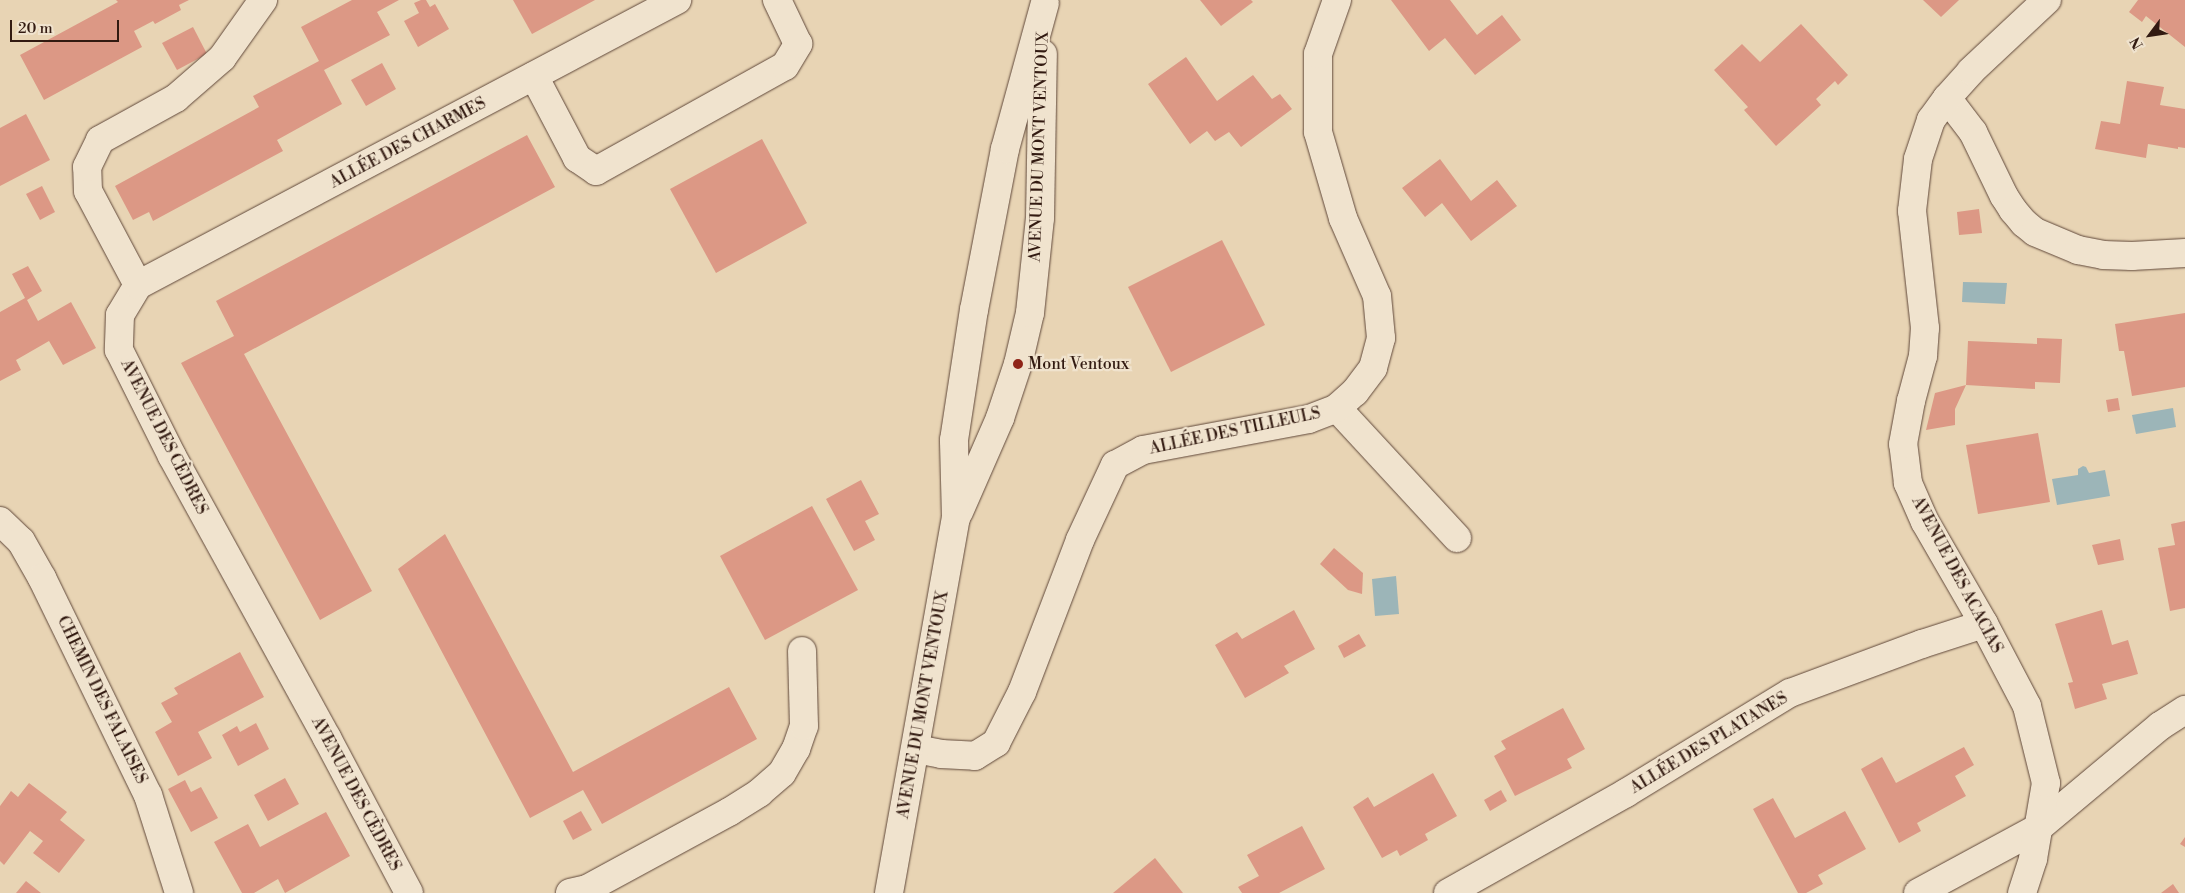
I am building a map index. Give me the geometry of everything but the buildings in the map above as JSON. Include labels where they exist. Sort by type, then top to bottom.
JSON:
[{"type":"street","points":[[138,285],[88,191],[87,167],[100,140],[176,98],[222,58],[262,0]]},
{"type":"street","name":"ALLÉE DES CHARMES","points":[[138,285],[677,0]]},
{"type":"street","points":[[534,76],[578,158],[596,171],[785,66],[798,44],[777,0]]},
{"type":"street","name":"ALLÉE DES TILLEULS","points":[[916,749],[941,754],[975,756],[996,743],[1022,692],[1080,540],[1115,465],[1143,450],[1310,419],[1338,408],[1355,392],[1373,368],[1381,338],[1377,296],[1343,218],[1318,132],[1318,54],[1338,0]]},
{"type":"street","name":"AVENUE DES ACACIAS","points":[[2022,893],[2033,859],[2046,783],[2027,706],[1984,624],[1925,522],[1908,483],[1903,444],[1910,401],[1923,356],[1925,328],[1913,237],[1912,211],[1918,158],[1931,120],[1947,98],[1971,71],[2047,0]]},
{"type":"street","name":"AVENUE DU MONT VENTOUX","points":[[889,893],[956,518],[954,440],[974,310],[1005,149],[1045,1]]},
{"type":"street","name":"AVENUE DU MONT VENTOUX","points":[[956,518],[1000,418],[1018,364],[1030,313],[1040,218],[1040,111],[1045,1]]},
{"type":"street","points":[[1947,98],[1973,132],[2004,196],[2013,210],[2024,223],[2036,232],[2078,250],[2103,255],[2132,256],[2185,253]]},
{"type":"street","name":"AVENUE DES CÈDRES","points":[[138,285],[120,315],[119,350],[172,456],[327,738],[409,893]]},
{"type":"street","points":[[1338,408],[1457,538]]},
{"type":"street","name":"CHEMIN DES FALAISES","points":[[0,521],[21,541],[42,578],[148,795],[178,893]]},
{"type":"street","name":"ALLÉE DES PLATANES","points":[[1448,893],[1626,793],[1790,694],[1922,644],[1984,624]]},
{"type":"street","points":[[570,893],[587,888],[729,812],[759,793],[782,773],[796,749],[804,726],[802,651]]},
{"type":"street","points":[[1918,893],[2038,828],[2095,783],[2160,726],[2185,710]]},
{"type":"water","points":[[1963,282],[2007,283],[2005,304],[1962,302]]},
{"type":"water","points":[[2173,408],[2176,427],[2136,434],[2132,415]]},
{"type":"water","points":[[2083,466],[2086,467],[2089,473],[2105,470],[2110,496],[2057,505],[2052,479],[2078,475],[2078,469]]},
{"type":"water","points":[[1396,576],[1399,614],[1375,616],[1372,579]]},
{"type":"place","name":"Mont Ventoux","points":[[1018,364]]}]
